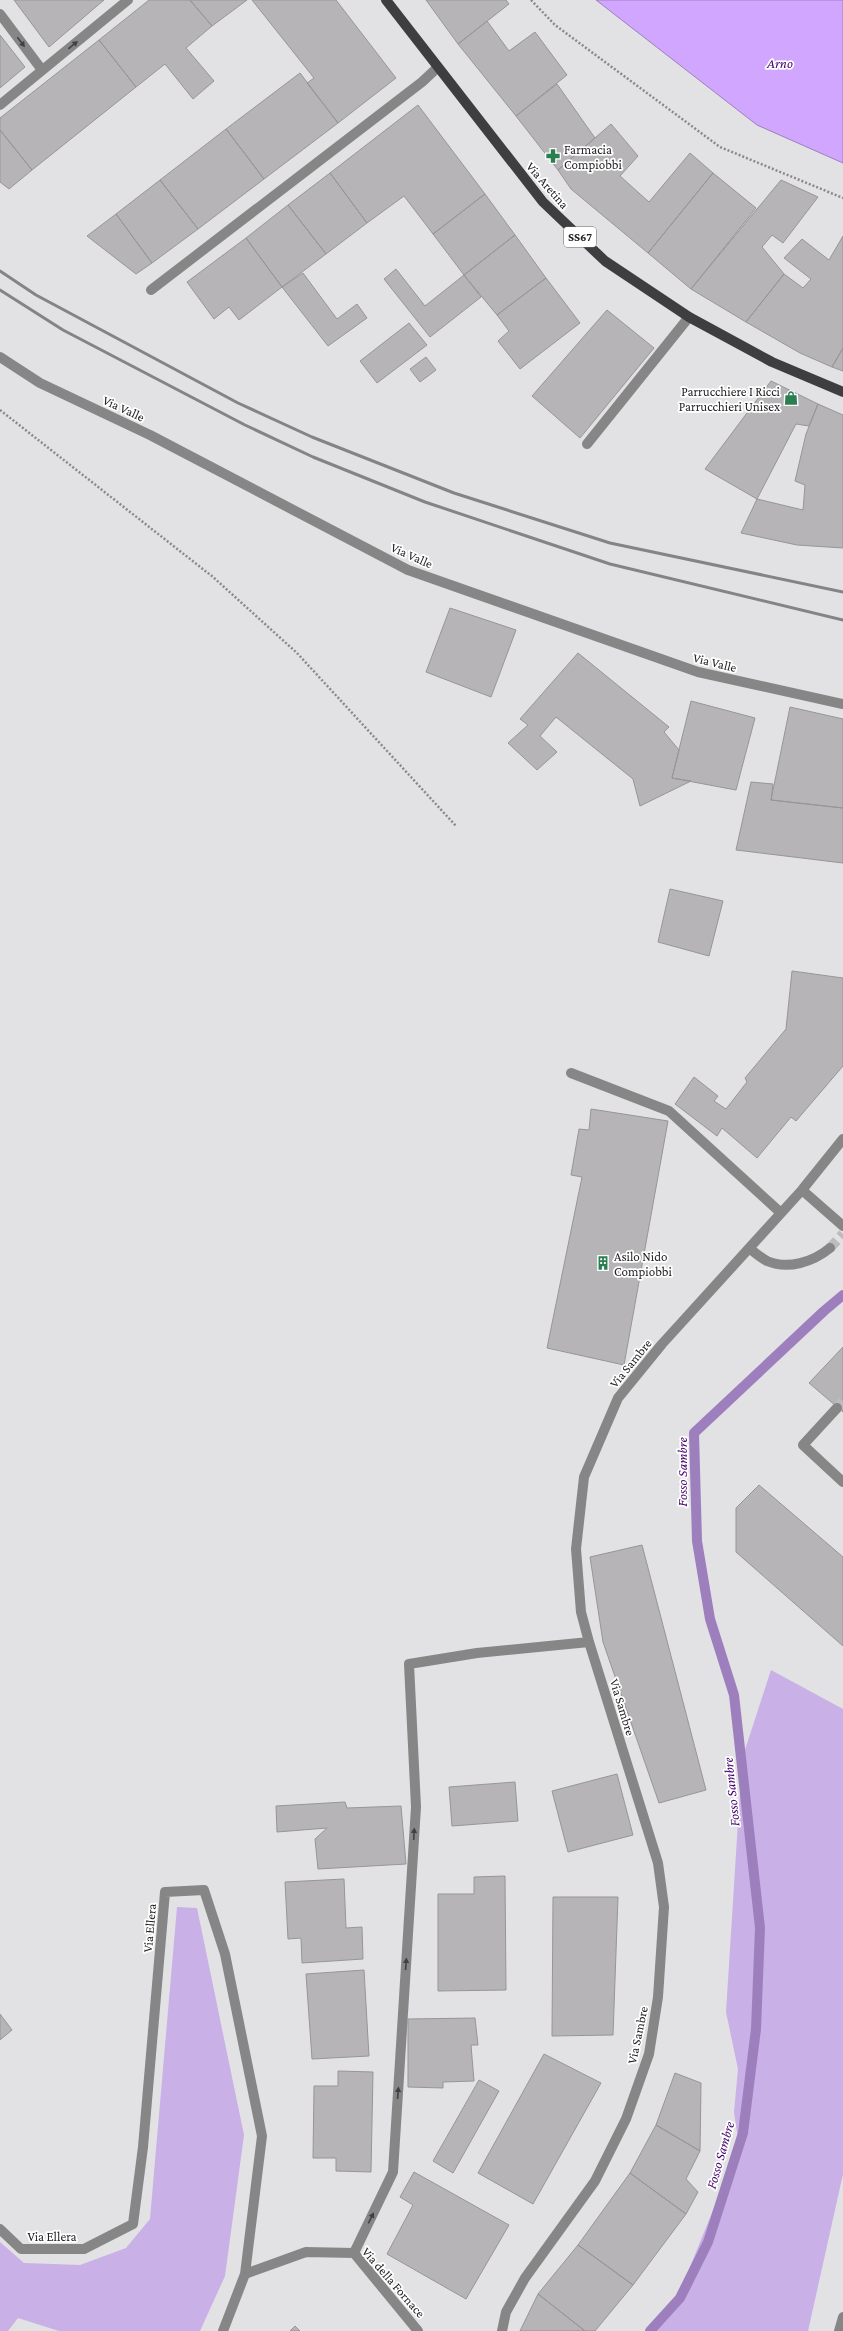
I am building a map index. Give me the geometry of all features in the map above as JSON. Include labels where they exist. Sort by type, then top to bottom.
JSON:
[{"type":"main road","name":"Via Aretina","points":[[386,0],[543,202],[605,261],[690,317],[772,362],[843,392]]},
{"type":"street","points":[[0,105],[128,0]]},
{"type":"street","points":[[0,14],[42,70]]},
{"type":"street","points":[[151,290],[422,82],[438,68]]},
{"type":"street","points":[[587,444],[690,317]]},
{"type":"street","name":"Via Valle","points":[[0,357],[40,383],[150,434],[408,570],[698,672],[843,704]]},
{"type":"street","points":[[571,1073],[669,1111],[781,1213]]},
{"type":"street","name":"Via Sambre","points":[[502,2331],[506,2312],[525,2278],[595,2181],[626,2119],[649,2054],[658,1997],[664,1907],[658,1863],[589,1642],[582,1612],[576,1549],[584,1477],[618,1398],[662,1344],[802,1190],[843,1139]]},
{"type":"street","points":[[802,1190],[843,1226]]},
{"type":"street","points":[[748,1248],[767,1261],[786,1264],[802,1263],[821,1255],[830,1248]]},
{"type":"street","points":[[837,1408],[803,1445],[843,1482]]},
{"type":"street","points":[[354,2253],[393,2172],[416,1807],[409,1664],[477,1653],[589,1642]]},
{"type":"street","name":"Via Ellera","points":[[0,2229],[21,2249],[84,2249],[133,2224],[143,2147],[165,1892],[204,1890],[225,1954],[262,2136],[244,2274]]},
{"type":"street","name":"Via della Fornace","points":[[244,2274],[306,2252],[354,2253],[418,2331]]},
{"type":"street","points":[[223,2331],[244,2274]]},
{"type":"street","points":[[839,2331],[843,2317]]},
{"type":"path","points":[[532,0],[555,25],[720,147],[843,198]]},
{"type":"path","points":[[0,410],[213,576],[297,653],[456,826]]},
{"type":"shaded area","points":[[771,1670],[843,1709],[843,2174],[808,2331],[647,2331],[675,2304],[739,2146],[734,2112],[738,2069],[726,2012],[742,1759]]},
{"type":"shaded area","points":[[177,1907],[197,1908],[244,2135],[225,2276],[200,2331],[59,2331],[18,2318],[8,2331],[0,2331],[0,2242],[24,2263],[80,2265],[126,2248],[150,2219]]},
{"type":"water","name":"Arno","points":[[596,0],[843,0],[843,163],[757,125]]},
{"type":"building","points":[[14,0],[104,0],[49,47]]},
{"type":"building","points":[[149,0],[190,0],[212,26],[186,48],[214,81],[193,99],[165,64],[136,87],[99,40]]},
{"type":"building","points":[[190,0],[247,0],[212,26]]},
{"type":"building","points":[[252,0],[336,0],[396,78],[338,123],[307,83],[314,78]]},
{"type":"building","points":[[426,0],[506,0],[509,4],[458,44]]},
{"type":"building","points":[[487,21],[509,51],[535,32],[567,75],[516,116],[458,44]]},
{"type":"building","points":[[0,35],[25,67],[0,88]]},
{"type":"building","points":[[99,40],[136,87],[32,170],[0,130],[0,118]]},
{"type":"building","points":[[300,73],[338,123],[264,179],[226,129]]},
{"type":"building","points":[[557,84],[595,138],[558,170],[516,116]]},
{"type":"building","points":[[418,105],[485,194],[433,234],[404,196],[367,223],[330,173]]},
{"type":"building","points":[[611,124],[638,156],[620,176],[649,202],[690,153],[713,173],[648,253],[571,189],[558,170]]},
{"type":"building","points":[[226,129],[264,179],[198,229],[160,180]]},
{"type":"building","points":[[0,130],[32,170],[9,189],[0,182]]},
{"type":"building","points":[[330,173],[367,223],[326,254],[288,205]]},
{"type":"building","points":[[713,173],[756,208],[691,289],[648,253]]},
{"type":"building","points":[[160,180],[198,229],[152,263],[116,214]]},
{"type":"building","points":[[781,180],[818,197],[783,243],[772,235],[762,247],[784,274],[746,322],[691,289]]},
{"type":"building","points":[[485,194],[515,235],[464,275],[433,234]]},
{"type":"building","points":[[288,205],[326,254],[282,287],[246,238]]},
{"type":"building","points":[[116,214],[152,263],[136,274],[87,236]]},
{"type":"building","points":[[515,235],[546,278],[497,315],[464,275]]},
{"type":"building","points":[[843,236],[843,348],[832,367],[800,353],[746,322],[784,274],[803,288],[811,279],[784,258],[802,239],[829,260]]},
{"type":"building","points":[[246,238],[282,287],[239,320],[229,307],[214,319],[187,282]]},
{"type":"building","points":[[396,269],[425,306],[464,275],[481,297],[430,337],[384,279]]},
{"type":"building","points":[[303,273],[337,319],[357,304],[367,318],[328,346],[282,287]]},
{"type":"building","points":[[546,278],[580,323],[520,369],[498,341],[509,331],[497,315]]},
{"type":"building","points":[[607,310],[654,348],[580,438],[532,396]]},
{"type":"building","points":[[409,323],[427,345],[377,383],[360,361]]},
{"type":"building","points":[[843,348],[843,371],[832,367]]},
{"type":"building","points":[[426,357],[436,370],[420,382],[410,369]]},
{"type":"building","points":[[771,381],[818,404],[809,426],[796,424],[757,499],[705,469]]},
{"type":"building","points":[[818,404],[843,415],[843,548],[797,545],[741,533],[757,499],[803,510],[805,485],[795,481],[806,434]]},
{"type":"building","points":[[450,608],[516,630],[491,697],[426,672]]},
{"type":"building","points":[[578,653],[669,727],[664,732],[679,750],[672,778],[691,781],[640,806],[633,779],[556,717],[540,736],[557,752],[537,770],[508,743],[528,725],[520,719]]},
{"type":"building","points":[[691,701],[755,718],[736,790],[672,778]]},
{"type":"building","points":[[790,707],[843,719],[843,808],[771,800]]},
{"type":"building","points":[[751,782],[773,784],[771,800],[843,808],[843,863],[736,850]]},
{"type":"building","points":[[670,889],[723,901],[709,956],[658,942]]},
{"type":"building","points":[[792,971],[843,978],[843,1066],[796,1121],[791,1117],[757,1158],[722,1128],[717,1136],[675,1104],[694,1077],[718,1096],[714,1101],[726,1109],[747,1082],[745,1078],[786,1029]]},
{"type":"building","name":"Asilo Nido Compiobbi","points":[[591,1109],[668,1121],[624,1365],[547,1348],[582,1177],[571,1175],[579,1129],[589,1130]]},
{"type":"building","points":[[843,1347],[843,1412],[809,1383]]},
{"type":"building","points":[[759,1485],[843,1557],[843,1646],[736,1552],[736,1508]]},
{"type":"building","points":[[642,1545],[706,1790],[659,1803],[603,1642],[590,1557]]},
{"type":"building","points":[[617,1774],[633,1835],[568,1852],[552,1791]]},
{"type":"building","points":[[515,1782],[518,1821],[452,1826],[449,1787]]},
{"type":"building","points":[[345,1802],[347,1808],[401,1806],[406,1864],[318,1869],[315,1839],[327,1828],[277,1832],[276,1806]]},
{"type":"building","points":[[505,1876],[506,1990],[438,1991],[438,1894],[474,1894],[474,1877]]},
{"type":"building","points":[[344,1879],[346,1928],[362,1927],[363,1959],[302,1963],[301,1938],[288,1939],[285,1882]]},
{"type":"building","points":[[553,1897],[618,1897],[613,2035],[552,2036]]},
{"type":"building","points":[[364,1970],[369,2056],[312,2059],[306,1974]]},
{"type":"building","points":[[0,2014],[12,2030],[0,2040]]},
{"type":"building","points":[[475,2018],[478,2045],[471,2045],[474,2081],[443,2082],[443,2088],[408,2087],[408,2019]]},
{"type":"building","points":[[544,2054],[601,2083],[533,2204],[478,2173]]},
{"type":"building","points":[[338,2071],[373,2072],[371,2172],[336,2171],[336,2158],[313,2158],[314,2086],[338,2086]]},
{"type":"building","points":[[675,2073],[701,2083],[700,2151],[656,2125]]},
{"type":"building","points":[[479,2080],[499,2091],[453,2173],[433,2161]]},
{"type":"building","points":[[656,2125],[700,2151],[686,2179],[698,2192],[686,2214],[630,2173]]},
{"type":"building","points":[[414,2172],[509,2225],[466,2299],[387,2254],[413,2205],[400,2197]]},
{"type":"building","points":[[630,2173],[686,2214],[633,2285],[578,2245]]},
{"type":"building","points":[[578,2245],[633,2285],[595,2331],[585,2331],[538,2294]]},
{"type":"building","points":[[538,2294],[585,2331],[520,2331]]},
{"type":"building","points":[[295,2326],[300,2331],[290,2331]]},
{"type":"waterway","name":"Fosso Sambre","points":[[650,2331],[680,2298],[708,2242],[743,2133],[756,2029],[760,1928],[734,1695],[710,1619],[697,1541],[694,1433],[843,1295]]},
{"type":"tunnel","points":[[830,1248],[843,1234]]},
{"type":"tunnel","points":[[837,1408],[843,1401]]},
{"type":"railway","points":[[0,271],[36,295],[238,403],[312,437],[454,493],[610,543],[843,592]]},
{"type":"railway","points":[[0,290],[63,330],[245,425],[313,457],[425,502],[610,564],[843,620]]},
{"type":"place","name":"Farmacia Compiobbi","points":[[553,156]]},
{"type":"place","name":"Parrucchiere I Ricci Parrucchieri Unisex","points":[[791,398]]},
{"type":"place","name":"Asilo Nido Compiobbi","points":[[603,1263]]}]
